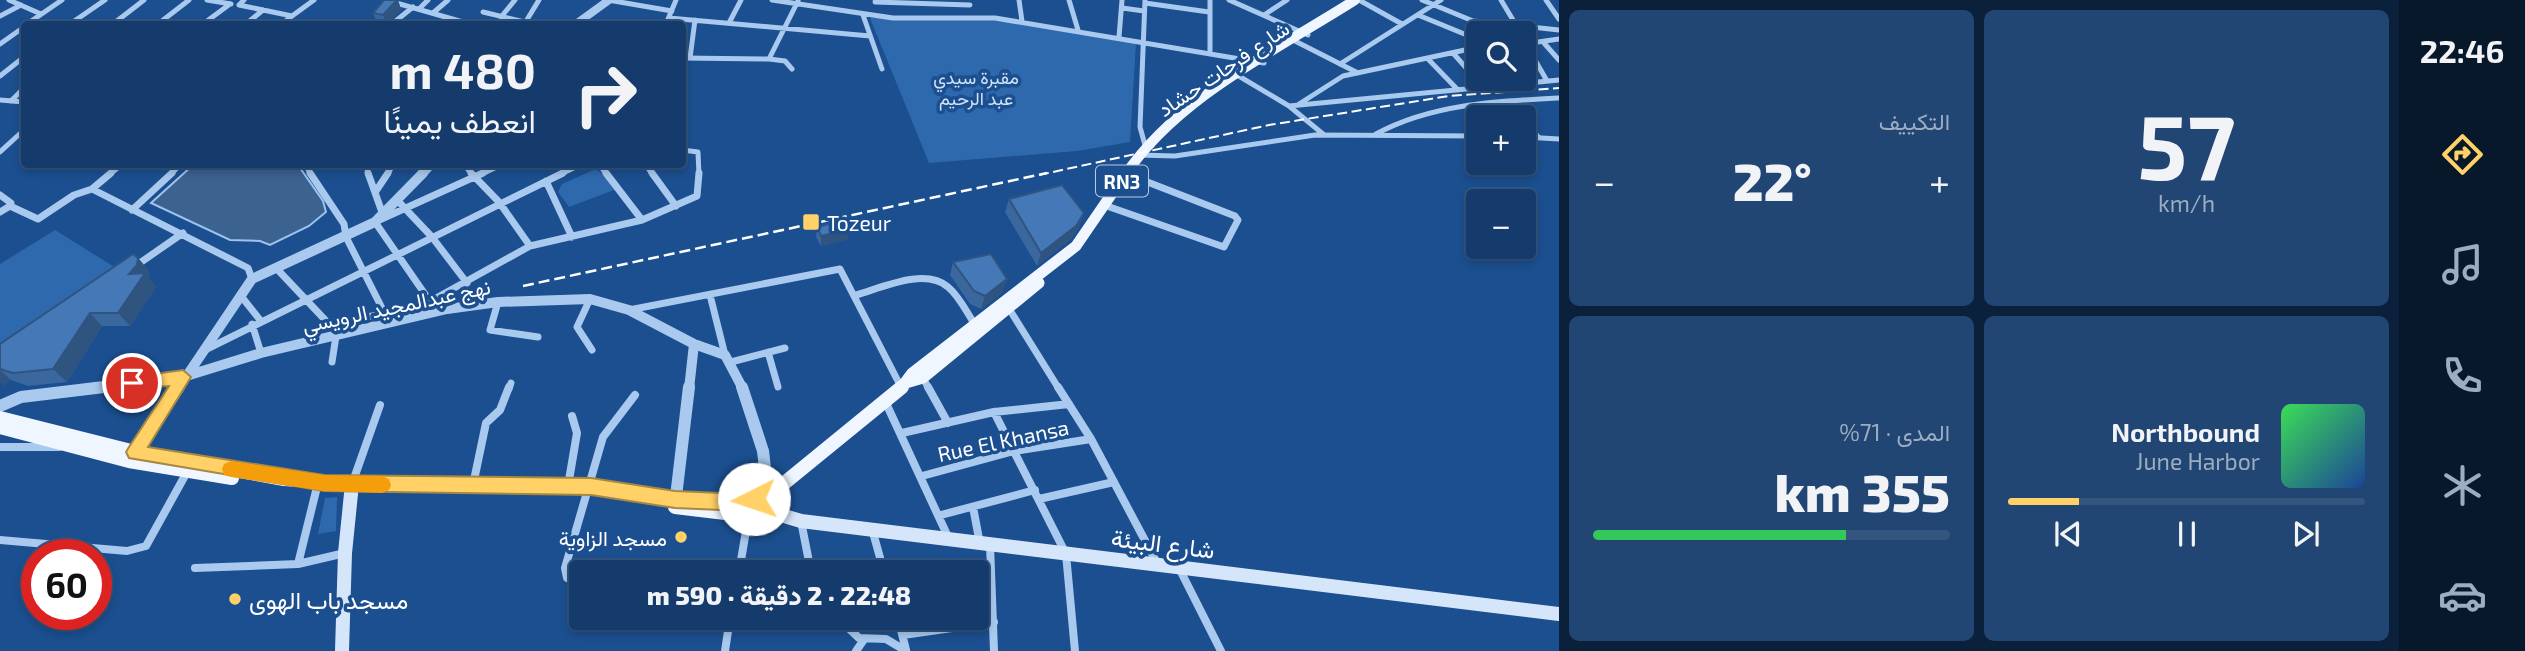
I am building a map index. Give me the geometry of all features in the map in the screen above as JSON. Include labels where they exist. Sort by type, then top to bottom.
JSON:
[{"type":"main road","name":"شارع فرحات حشاد","points":[[753,508],[904,385],[912,373],[967,336],[1080,251],[1145,150],[1175,115],[1360,0]]},
{"type":"main road","name":"شارع فرحات حشاد","points":[[1108,206],[1132,176],[1145,150]]},
{"type":"main road","name":"شارع فرحات حشاد","points":[[904,385],[923,378],[967,336],[974,323],[1006,305]]},
{"type":"main road","points":[[0,418],[187,471],[316,491],[473,485],[568,486],[675,503],[753,508]]},
{"type":"main road","points":[[0,427],[81,443]]},
{"type":"main road","points":[[132,456],[351,488],[590,490]]},
{"type":"main road","points":[[342,651],[345,553],[351,488]]},
{"type":"main road","name":"شارع البيئة","points":[[753,508],[801,520],[1559,614]]},
{"type":"street","points":[[9,0],[41,14]]},
{"type":"street","points":[[32,21],[62,0]]},
{"type":"street","points":[[74,21],[105,0]]},
{"type":"street","points":[[117,21],[144,0]]},
{"type":"street","points":[[162,21],[190,0]]},
{"type":"street","points":[[207,0],[230,4],[245,1],[263,10],[292,16]]},
{"type":"street","points":[[286,21],[314,0]]},
{"type":"street","points":[[388,0],[460,21]]},
{"type":"street","points":[[397,21],[428,0]]},
{"type":"street","points":[[433,13],[448,0]]},
{"type":"street","points":[[501,17],[515,0]]},
{"type":"street","points":[[526,21],[540,0]]},
{"type":"street","points":[[582,21],[609,0],[673,11]]},
{"type":"street","points":[[676,0],[668,21],[695,20],[870,36]]},
{"type":"street","points":[[729,23],[741,0]]},
{"type":"street","points":[[772,0],[904,19],[970,17],[1022,21],[1261,62]]},
{"type":"street","points":[[1019,0],[1022,21]]},
{"type":"street","points":[[1069,0],[1078,30]]},
{"type":"street","points":[[1119,37],[1122,0]]},
{"type":"street","points":[[1210,0],[1210,52]]},
{"type":"street","points":[[1230,0],[1264,15],[1358,73]]},
{"type":"street","points":[[1264,15],[1286,0]]},
{"type":"street","points":[[1360,0],[1402,24]]},
{"type":"street","points":[[1422,0],[1466,19],[1483,21]]},
{"type":"street","points":[[1340,64],[1441,0]]},
{"type":"street","points":[[1501,0],[1514,21]]},
{"type":"street","points":[[1546,0],[1559,19]]},
{"type":"street","points":[[874,15],[875,1],[970,2],[970,17]]},
{"type":"street","points":[[1209,12],[1145,1],[1140,127],[1145,150],[1324,135],[1466,136]]},
{"type":"street","points":[[769,59],[797,2]]},
{"type":"street","points":[[1,18],[19,3]]},
{"type":"street","points":[[207,21],[230,4]]},
{"type":"street","points":[[1122,8],[1144,11]]},
{"type":"street","points":[[250,21],[263,10]]},
{"type":"street","points":[[483,12],[517,21]]},
{"type":"street","points":[[863,15],[882,69]]},
{"type":"street","points":[[1418,15],[1466,35]]},
{"type":"street","points":[[690,58],[695,20]]},
{"type":"street","points":[[1536,27],[1559,30]]},
{"type":"street","points":[[0,44],[21,29]]},
{"type":"street","points":[[14,34],[21,35]]},
{"type":"street","points":[[1536,43],[1559,39]]},
{"type":"street","points":[[1544,43],[1559,60]]},
{"type":"street","points":[[1297,105],[1336,79],[1466,51]]},
{"type":"street","points":[[1453,53],[1466,68]]},
{"type":"street","points":[[686,58],[769,59],[785,61],[792,69]]},
{"type":"street","points":[[0,76],[21,59]]},
{"type":"street","points":[[1428,60],[1458,90]]},
{"type":"street","points":[[1536,62],[1547,81]]},
{"type":"street","points":[[1239,77],[1289,106],[1324,135]]},
{"type":"street","points":[[1536,82],[1559,80]]},
{"type":"street","points":[[1289,106],[1466,89]]},
{"type":"street","points":[[11,101],[21,91]]},
{"type":"street","points":[[1375,134],[1411,117],[1511,102],[1559,98]]},
{"type":"street","points":[[0,100],[21,102]]},
{"type":"street","points":[[1,150],[21,133]]},
{"type":"street","points":[[1536,134],[1539,138]]},
{"type":"street","points":[[1536,138],[1559,139]]},
{"type":"street","points":[[277,269],[331,324],[385,314],[429,300],[467,283],[530,246],[642,220],[697,196],[700,188],[698,152],[686,150]]},
{"type":"street","points":[[0,195],[11,203],[10,206],[38,219],[74,195],[92,189],[117,168]]},
{"type":"street","points":[[132,210],[177,168]]},
{"type":"street","points":[[307,168],[344,224],[346,237],[385,314]]},
{"type":"street","points":[[367,168],[376,191],[379,218],[397,254],[429,300]]},
{"type":"street","points":[[376,191],[391,168]]},
{"type":"street","points":[[132,456],[183,377],[252,279],[346,237],[379,218],[428,168]]},
{"type":"street","points":[[466,168],[499,202],[530,246]]},
{"type":"street","points":[[379,218],[408,210],[495,168]]},
{"type":"street","points":[[200,353],[256,322],[573,168]]},
{"type":"street","points":[[602,168],[642,220]]},
{"type":"street","points":[[648,168],[676,206]]},
{"type":"street","points":[[1108,206],[1217,247],[1224,247],[1238,220],[1233,214],[1132,176]]},
{"type":"street","points":[[545,181],[572,237]]},
{"type":"street","points":[[92,189],[248,268],[252,279]]},
{"type":"street","points":[[398,201],[432,237],[467,283]]},
{"type":"street","points":[[0,212],[10,206]]},
{"type":"street","points":[[126,273],[183,233]]},
{"type":"street","points":[[629,310],[837,269],[844,271],[904,385]]},
{"type":"street","points":[[856,295],[923,279],[935,280],[950,290],[974,323]]},
{"type":"street","points":[[710,295],[728,358],[748,399],[763,451],[765,468],[742,560]]},
{"type":"street","points":[[241,296],[256,322],[261,353]]},
{"type":"street","points":[[590,299],[577,327],[592,350]]},
{"type":"street","name":"نهج عبدالمجيد الرويسي","points":[[0,406],[21,397],[183,377],[261,353],[447,309],[498,302],[590,299],[629,310],[694,344],[728,358]]},
{"type":"street","points":[[498,302],[490,330],[538,337]]},
{"type":"street","points":[[1006,305],[1091,439],[1158,565]]},
{"type":"street","points":[[332,362],[336,336]]},
{"type":"street","points":[[675,503],[694,344]]},
{"type":"street","points":[[728,358],[785,348]]},
{"type":"street","points":[[768,352],[778,387]]},
{"type":"street","points":[[923,378],[948,423]]},
{"type":"street","points":[[473,485],[486,423],[500,410],[511,383]]},
{"type":"street","points":[[569,579],[565,568],[606,432],[635,396]]},
{"type":"street","points":[[885,401],[941,516],[949,539]]},
{"type":"street","points":[[902,433],[994,412],[1069,404]]},
{"type":"street","points":[[351,488],[380,405]]},
{"type":"street","points":[[994,412],[1066,554],[1075,651]]},
{"type":"street","points":[[568,486],[577,433],[572,416]]},
{"type":"street","name":"Rue El Khansa","points":[[922,476],[1014,451],[1091,439]]},
{"type":"street","points":[[0,447],[81,443]]},
{"type":"street","points":[[0,540],[127,551],[139,549],[146,546],[187,471]]},
{"type":"street","points":[[941,516],[973,507],[1114,482]]},
{"type":"street","points":[[298,564],[316,491]]},
{"type":"street","points":[[973,507],[985,544],[995,622],[994,651]]},
{"type":"street","points":[[801,520],[809,560]]},
{"type":"street","points":[[872,529],[881,560]]},
{"type":"street","points":[[195,568],[298,564],[345,553]]},
{"type":"street","points":[[1178,568],[1221,651]]},
{"type":"street","points":[[903,635],[995,622]]},
{"type":"street","points":[[725,651],[728,630]]},
{"type":"street","points":[[851,630],[863,641],[869,643],[886,639],[906,651]]},
{"type":"street","points":[[902,630],[906,651]]},
{"type":"street","points":[[856,651],[863,641]]},
{"type":"green space","name":"مقبرة سيدي عبد الرحيم","points":[[987,17],[1136,43],[1130,142],[1077,151],[929,163],[870,18]]},
{"type":"green space","points":[[596,169],[604,175],[614,190],[569,207],[558,192],[562,184]]},
{"type":"green space","points":[[55,230],[116,268],[0,347],[0,264]]},
{"type":"green space","points":[[337,497],[336,531],[318,534],[325,498]]},
{"type":"shaded area","points":[[190,168],[300,168],[323,201],[326,212],[309,226],[270,245],[260,241],[230,240],[151,203]]},
{"type":"building","points":[[384,0],[397,0],[383,15],[373,13]]},
{"type":"building","points":[[1062,185],[1084,213],[1076,226],[1041,253],[1009,199]]},
{"type":"building","points":[[845,220],[849,229],[821,236],[817,227]]},
{"type":"building","points":[[133,254],[138,258],[137,265],[129,274],[145,273],[118,313],[90,313],[53,369],[13,373],[0,369],[0,344]]},
{"type":"building","points":[[991,254],[1007,279],[985,296],[974,291],[953,262]]},
{"type":"railway","points":[[1039,175],[1269,125],[1449,96],[1559,88]]},
{"type":"railway","points":[[523,286],[1047,173]]},
{"type":"slow traffic","points":[[231,469],[285,479],[382,485]]},
{"type":"place","name":"Tozeur","points":[[811,222]]},
{"type":"place","name":"مسجد الزاوية","points":[[681,537]]},
{"type":"place","name":"مسجد باب الهوى","points":[[235,599]]},
{"type":"route","points":[[132,383],[183,377],[135,452],[285,479],[324,483],[591,487],[675,499],[744,502],[754,499]]}]
